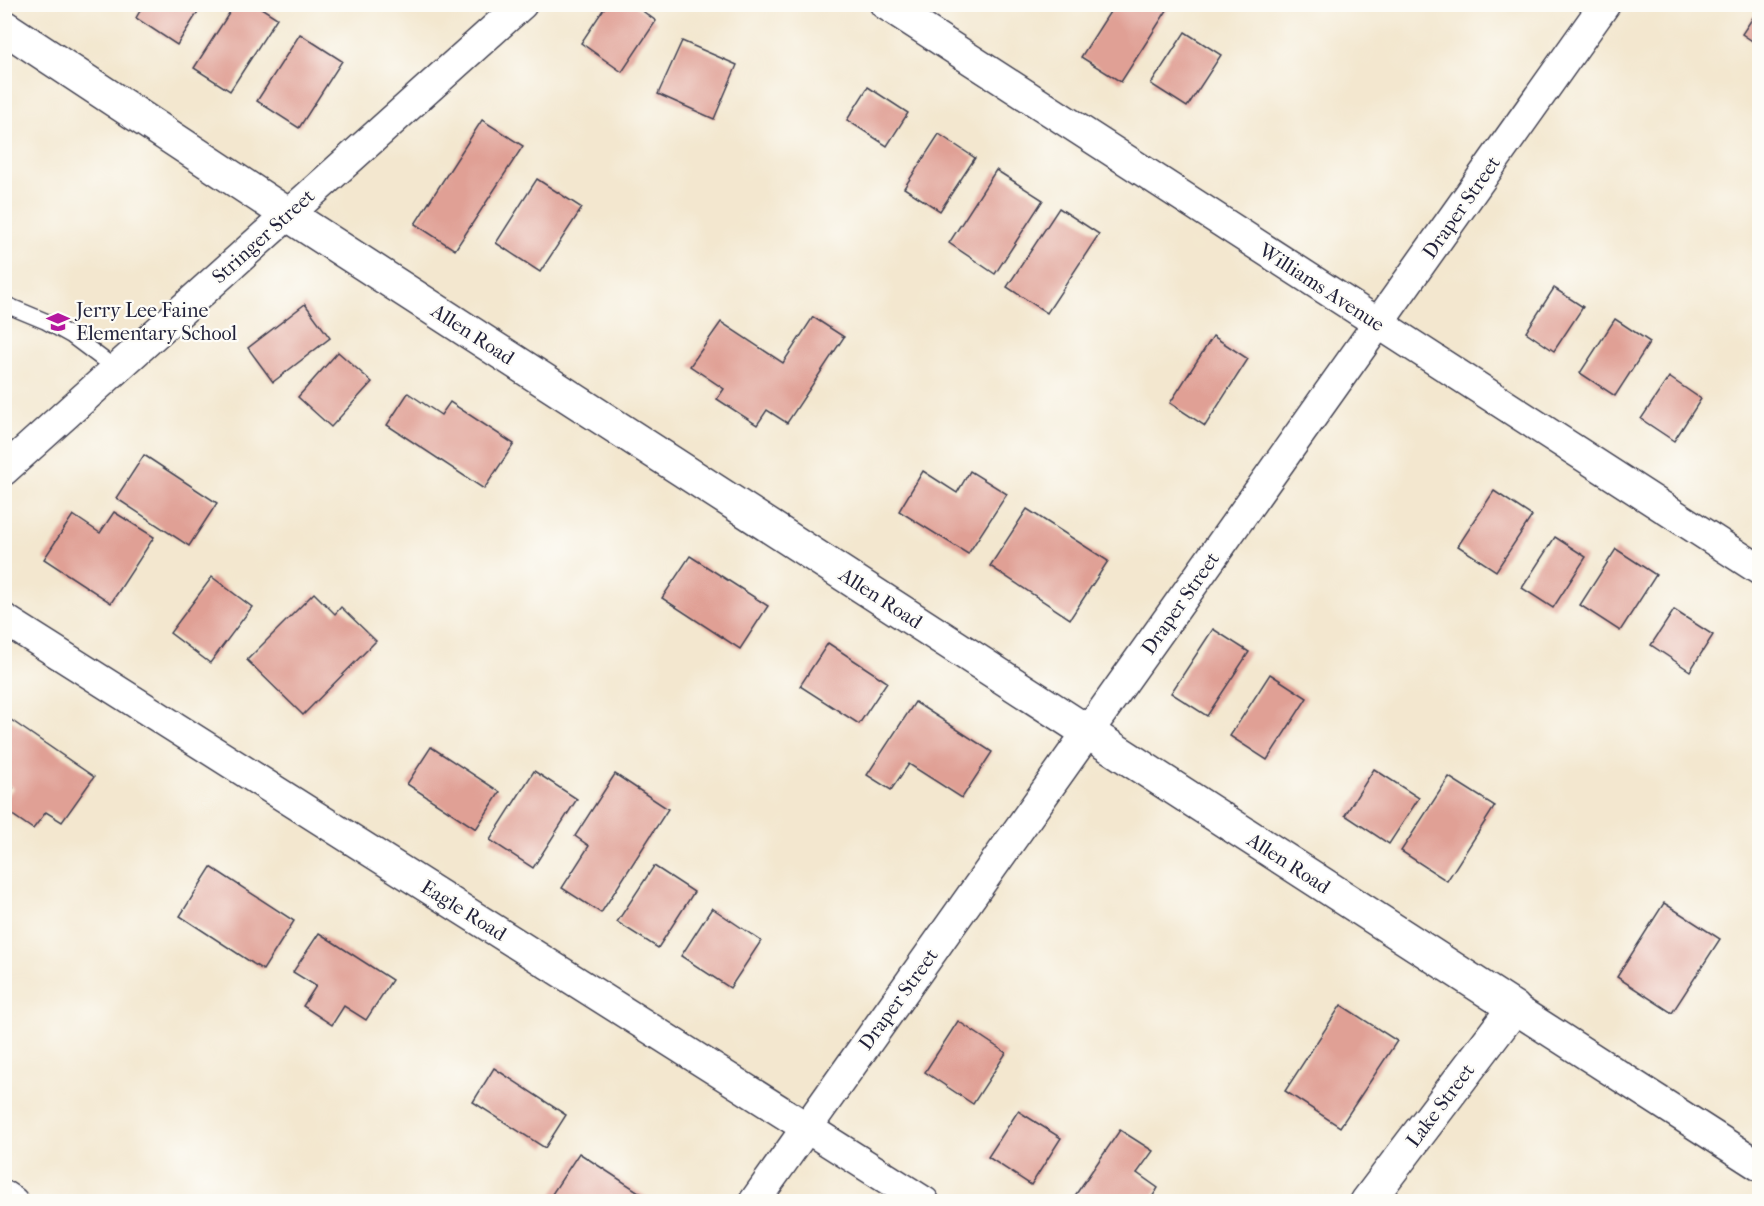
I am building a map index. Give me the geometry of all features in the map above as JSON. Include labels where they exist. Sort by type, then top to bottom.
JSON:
[{"type":"street","name":"Stringer Street","points":[[4,470],[522,4]]},
{"type":"street","name":"Williams Avenue","points":[[885,4],[1760,570]]},
{"type":"street","name":"Draper Street","points":[[754,1202],[1605,4]]},
{"type":"street","name":"Allen Road","points":[[4,27],[1088,733],[1760,1166]]},
{"type":"street","name":"Eagle Road","points":[[4,619],[924,1202]]},
{"type":"street","name":"Lake Street","points":[[1366,1202],[1514,1008]]},
{"type":"street","points":[[4,1196],[13,1202]]},
{"type":"lane","points":[[4,304],[45,321],[72,336],[116,369]]},
{"type":"building","points":[[144,4],[203,4],[177,45],[136,18]]},
{"type":"building","points":[[235,4],[255,4],[277,18],[230,91],[194,68]]},
{"type":"building","points":[[607,4],[633,4],[656,21],[622,72],[581,43]]},
{"type":"building","points":[[1115,4],[1171,4],[1121,82],[1081,57]]},
{"type":"building","points":[[1760,7],[1760,46],[1742,34]]},
{"type":"building","points":[[1185,32],[1221,55],[1187,107],[1151,84]]},
{"type":"building","points":[[300,34],[342,61],[299,128],[257,101]]},
{"type":"building","points":[[682,41],[737,65],[714,119],[658,94]]},
{"type":"building","points":[[868,87],[908,113],[887,146],[847,120]]},
{"type":"building","points":[[482,120],[523,146],[455,250],[415,224]]},
{"type":"building","points":[[939,134],[975,158],[940,211],[904,188]]},
{"type":"building","points":[[996,170],[1043,200],[995,274],[949,243]]},
{"type":"building","points":[[537,179],[582,208],[540,272],[496,243]]},
{"type":"building","points":[[1059,208],[1099,234],[1047,313],[1007,287]]},
{"type":"building","points":[[1554,288],[1583,307],[1554,351],[1526,332]]},
{"type":"building","points":[[305,304],[330,338],[273,382],[248,348]]},
{"type":"building","points":[[813,317],[844,337],[787,423],[767,410],[757,425],[717,399],[724,389],[690,366],[721,322],[783,363]]},
{"type":"building","points":[[1615,319],[1650,342],[1615,396],[1580,373]]},
{"type":"building","points":[[1213,336],[1248,359],[1205,426],[1170,403]]},
{"type":"building","points":[[338,352],[372,382],[331,427],[298,397]]},
{"type":"building","points":[[1669,377],[1701,399],[1674,441],[1641,419]]},
{"type":"building","points":[[408,393],[441,415],[450,402],[514,444],[484,489],[387,425]]},
{"type":"building","points":[[144,455],[217,503],[189,546],[116,498]]},
{"type":"building","points":[[923,471],[957,493],[970,471],[1007,494],[968,554],[899,511]]},
{"type":"building","points":[[1494,491],[1532,516],[1496,571],[1458,546]]},
{"type":"building","points":[[1027,509],[1108,561],[1070,619],[990,566]]},
{"type":"building","points":[[114,512],[154,537],[111,603],[44,559],[73,515],[100,533]]},
{"type":"building","points":[[1555,537],[1586,557],[1553,608],[1522,588]]},
{"type":"building","points":[[1616,549],[1656,575],[1620,631],[1580,605]]},
{"type":"building","points":[[690,556],[768,606],[740,649],[662,598]]},
{"type":"building","points":[[212,577],[252,607],[210,663],[170,633]]},
{"type":"building","points":[[314,593],[335,614],[341,607],[376,641],[303,715],[247,660]]},
{"type":"building","points":[[1674,610],[1713,635],[1690,671],[1651,645]]},
{"type":"building","points":[[1213,629],[1249,652],[1207,716],[1171,693]]},
{"type":"building","points":[[828,643],[887,682],[859,724],[800,686]]},
{"type":"building","points":[[1270,674],[1307,698],[1267,760],[1230,736]]},
{"type":"building","points":[[915,702],[992,752],[962,798],[909,764],[891,790],[867,775]]},
{"type":"building","points":[[11,720],[94,777],[62,822],[46,812],[33,829],[4,809],[4,801],[13,788],[4,782],[4,729]]},
{"type":"building","points":[[431,747],[500,792],[476,829],[407,784]]},
{"type":"building","points":[[1374,769],[1419,798],[1389,844],[1345,815]]},
{"type":"building","points":[[534,771],[577,799],[533,868],[490,840]]},
{"type":"building","points":[[615,774],[668,809],[601,913],[562,888],[589,846],[575,836]]},
{"type":"building","points":[[1449,777],[1495,806],[1447,881],[1401,851]]},
{"type":"building","points":[[654,866],[694,892],[658,948],[617,922]]},
{"type":"building","points":[[211,867],[294,921],[263,970],[180,916]]},
{"type":"building","points":[[1664,903],[1720,939],[1672,1013],[1617,977]]},
{"type":"building","points":[[712,908],[761,941],[730,988],[681,956]]},
{"type":"building","points":[[319,933],[392,980],[366,1020],[344,1006],[332,1025],[303,1006],[316,986],[293,972]]},
{"type":"building","points":[[1341,1005],[1397,1041],[1340,1127],[1285,1091]]},
{"type":"building","points":[[958,1021],[1006,1053],[973,1104],[925,1072]]},
{"type":"building","points":[[494,1068],[566,1115],[545,1148],[473,1102]]},
{"type":"building","points":[[1018,1111],[1061,1138],[1031,1185],[988,1157]]},
{"type":"building","points":[[1120,1130],[1153,1151],[1137,1173],[1158,1188],[1149,1202],[1074,1202],[1072,1200]]},
{"type":"building","points":[[579,1153],[648,1198],[645,1202],[563,1202],[552,1194]]},
{"type":"place","name":"Jerry Lee Faine Elementary School","points":[[58,322]]}]
